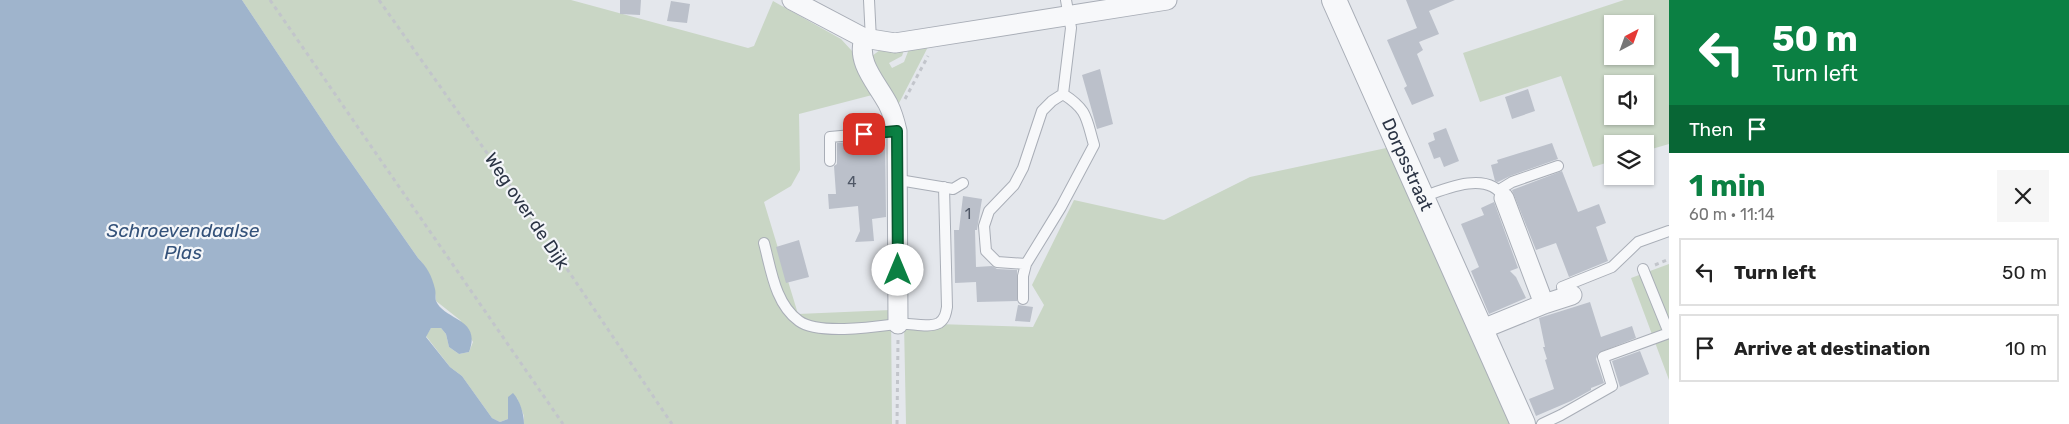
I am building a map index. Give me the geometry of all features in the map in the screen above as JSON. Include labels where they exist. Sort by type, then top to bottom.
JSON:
[{"type":"street","points":[[792,0],[867,39],[895,43],[934,37],[1067,8],[1167,0]]},
{"type":"street","name":"Dorpsstraat","points":[[1334,0],[1523,424]]},
{"type":"street","points":[[867,39],[861,49],[866,67],[889,105],[896,125],[898,324]]},
{"type":"street","points":[[1502,194],[1544,304]]},
{"type":"street","points":[[1480,330],[1569,296]]},
{"type":"lane","points":[[867,39],[869,0]]},
{"type":"lane","points":[[1063,94],[1071,28],[1067,8]]},
{"type":"lane","points":[[1026,264],[998,262],[986,251],[984,226],[989,211],[1014,185],[1023,168],[1042,111],[1063,94]]},
{"type":"lane","points":[[1024,299],[1023,276],[1026,264],[1061,207],[1094,145],[1086,116],[1079,104],[1063,94]]},
{"type":"lane","points":[[830,161],[830,137],[896,125]]},
{"type":"lane","points":[[1423,197],[1467,183],[1486,184],[1502,194],[1512,182],[1558,166]]},
{"type":"lane","points":[[898,180],[953,189],[963,183]]},
{"type":"lane","points":[[764,243],[781,302],[800,322],[817,327],[839,329],[884,327],[898,324],[932,325],[940,322],[946,316],[947,307],[944,187]]},
{"type":"lane","points":[[1569,296],[1562,287],[1612,267],[1638,242],[1669,231]]},
{"type":"lane","points":[[1542,424],[1562,415],[1612,386],[1603,357],[1669,332],[1643,269]]},
{"type":"path","points":[[270,0],[563,424]]},
{"type":"path","name":"Weg over de Dijk","points":[[379,0],[518,196],[672,424]]},
{"type":"path","points":[[896,125],[933,46],[934,37]]},
{"type":"path","points":[[897,424],[898,324]]},
{"type":"green space","points":[[242,0],[571,0],[748,48],[754,46],[773,1],[841,39],[852,51],[876,94],[799,114],[800,170],[791,186],[764,202],[798,314],[891,310],[892,424],[524,424],[524,416],[517,398],[508,409],[508,419],[500,422],[492,418],[462,376],[450,367],[426,336],[431,328],[441,328],[446,334],[449,347],[459,354],[469,352],[473,342],[460,320],[436,301],[433,284],[425,267],[336,141]]},
{"type":"green space","points":[[1624,0],[1669,0],[1669,144],[1654,148],[1654,135],[1604,135],[1604,164],[1593,167],[1561,76],[1480,102],[1463,53]]},
{"type":"green space","points":[[929,45],[896,109],[871,64],[872,56],[880,50],[904,50],[902,56],[889,63],[892,68],[904,62],[909,49]]},
{"type":"green space","points":[[1391,147],[1514,424],[906,424],[904,323],[1033,327],[1044,305],[1032,285],[1074,200],[1164,220],[1250,177]]},
{"type":"green space","points":[[1669,264],[1669,380],[1631,278]]},
{"type":"water","name":"Schroevendaalse Plas","points":[[0,0],[242,0],[336,141],[427,268],[434,284],[436,301],[447,313],[467,326],[471,332],[472,341],[469,352],[459,354],[449,347],[446,334],[441,328],[431,328],[426,337],[450,367],[462,376],[492,418],[500,422],[508,419],[508,397],[513,393],[521,407],[524,424],[0,424]]},
{"type":"building","points":[[620,0],[641,0],[640,15],[620,14]]},
{"type":"building","points":[[1406,0],[1455,0],[1429,11],[1439,34],[1419,42],[1423,50],[1417,54],[1434,96],[1412,105],[1404,88],[1407,86],[1387,40],[1417,28]]},
{"type":"building","points":[[671,1],[690,4],[687,23],[667,21]]},
{"type":"building","points":[[1100,69],[1113,124],[1097,129],[1082,75]]},
{"type":"building","points":[[1528,89],[1535,111],[1512,119],[1505,97]]},
{"type":"building","points":[[1446,128],[1459,161],[1444,167],[1440,157],[1434,159],[1428,143],[1435,140],[1433,133]]},
{"type":"building","points":[[885,139],[886,217],[872,219],[874,241],[855,242],[860,231],[858,206],[829,209],[828,194],[836,194],[834,166],[837,164],[837,143]]},
{"type":"building","points":[[1552,143],[1558,159],[1498,182],[1495,181],[1491,165],[1498,163],[1497,160]]},
{"type":"building","points":[[1562,171],[1578,212],[1599,204],[1606,223],[1596,227],[1608,261],[1569,277],[1556,243],[1536,250],[1512,190]]},
{"type":"building","points":[[963,196],[982,199],[977,230],[975,230],[976,267],[992,266],[997,269],[1017,270],[1017,301],[977,302],[976,282],[955,283],[954,230],[959,230]]},
{"type":"building","points":[[1494,202],[1518,268],[1510,271],[1516,277],[1526,298],[1489,314],[1471,271],[1479,267],[1461,224],[1484,215],[1481,208]]},
{"type":"building","points":[[799,240],[809,277],[786,283],[776,247]]},
{"type":"building","points":[[1590,302],[1601,337],[1632,326],[1636,338],[1598,353],[1596,359],[1604,383],[1591,388],[1591,390],[1571,401],[1536,416],[1529,399],[1554,389],[1545,360],[1547,359],[1543,347],[1545,347],[1539,318]]},
{"type":"building","points":[[1018,305],[1033,307],[1030,322],[1015,321]]},
{"type":"building","points":[[1640,351],[1649,374],[1620,387],[1612,361]]},
{"type":"route","points":[[864,134],[897,131],[898,270]]}]
